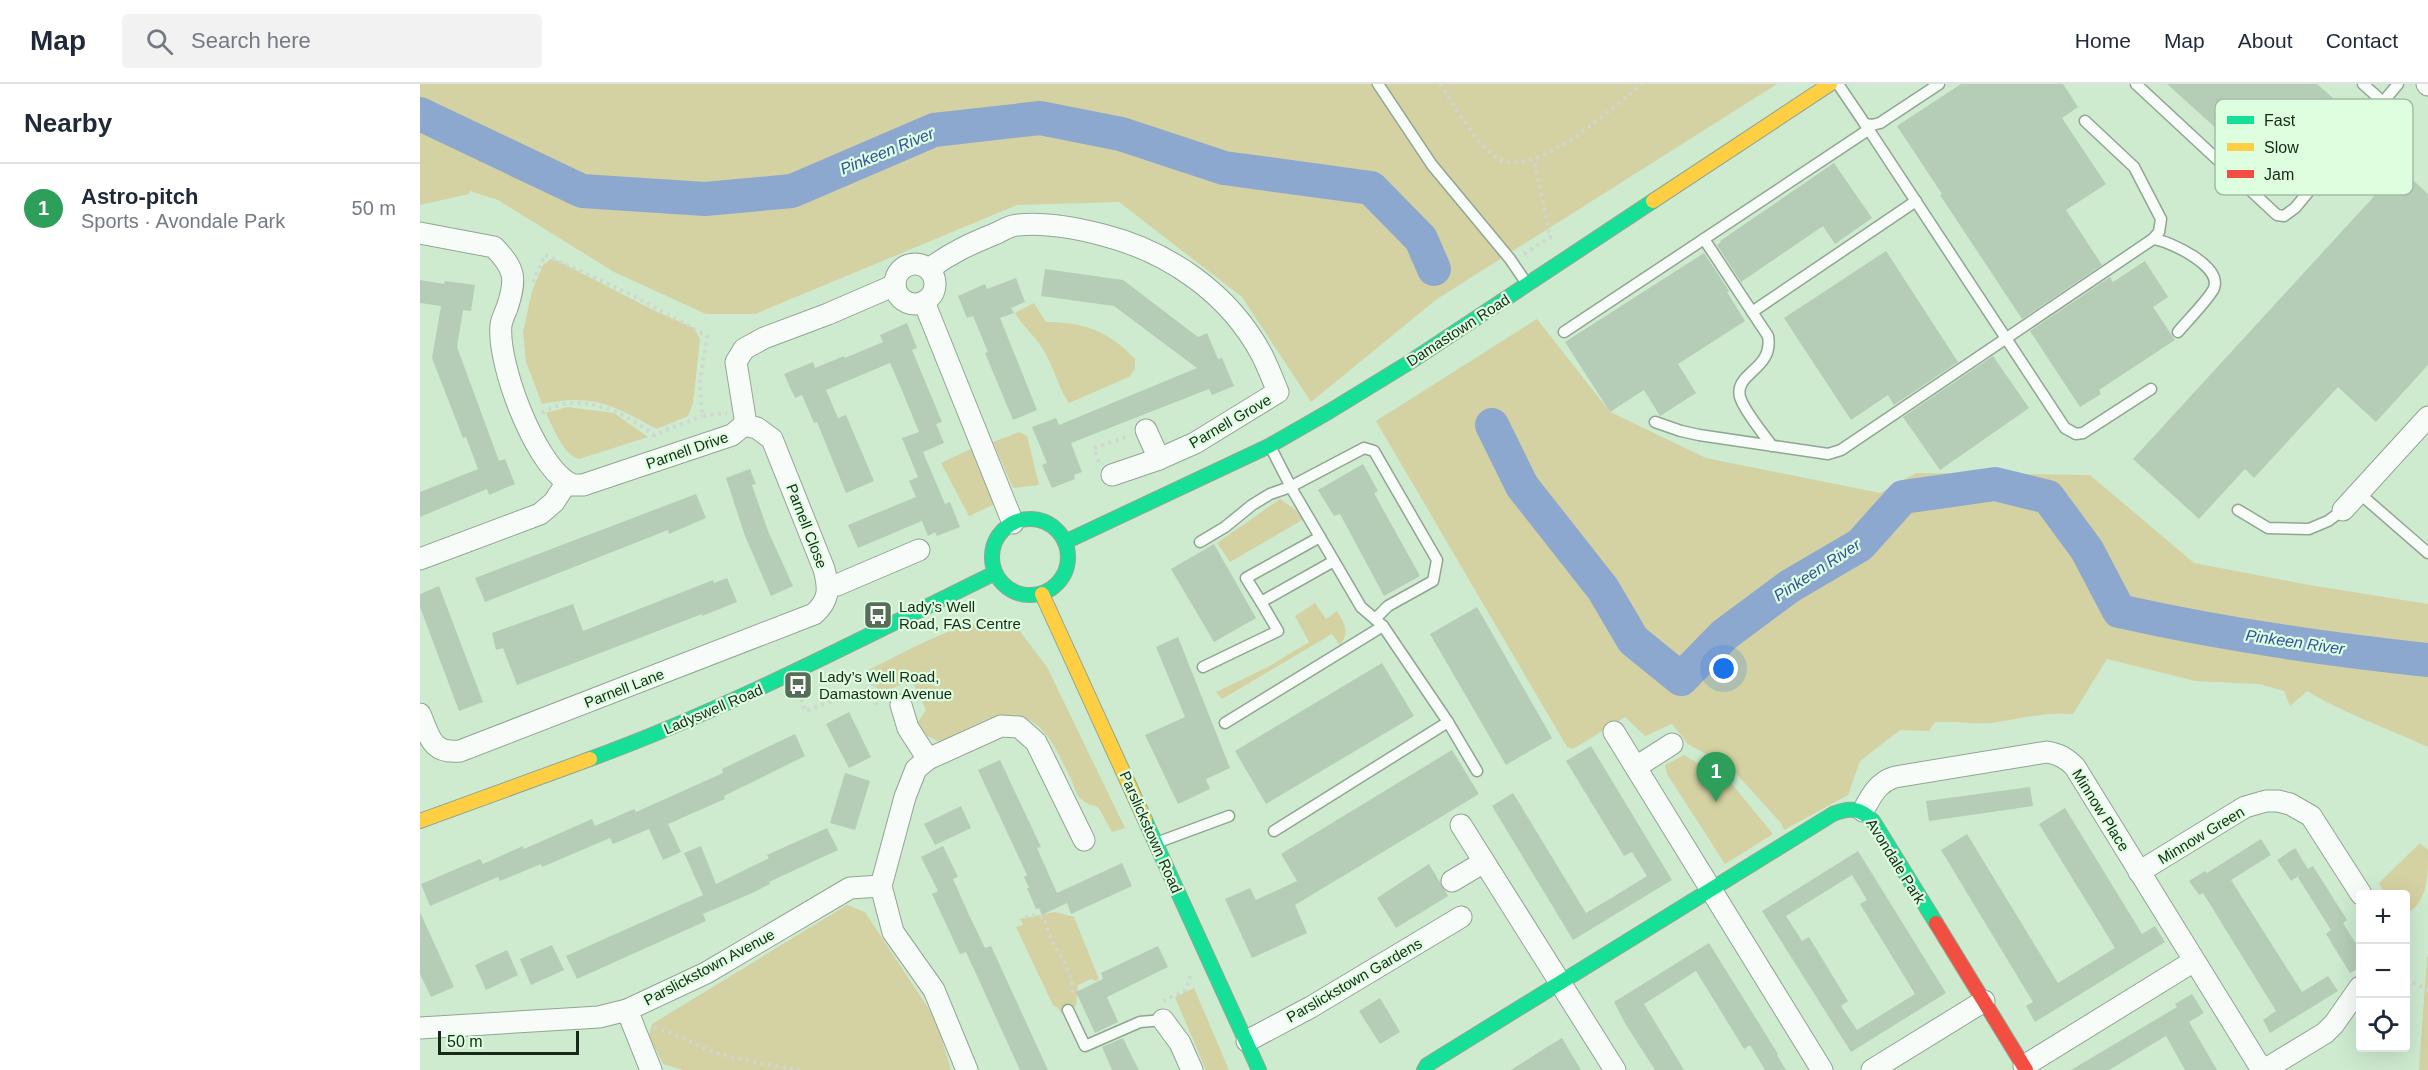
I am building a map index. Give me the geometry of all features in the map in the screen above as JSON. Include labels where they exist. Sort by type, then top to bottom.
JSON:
[{"type":"street","name":"Damastown Road","points":[[1065,542],[1269,446],[1410,362],[1830,84]]},
{"type":"street","name":"Parnell Grove","points":[[929,269],[953,251],[1016,225],[1055,226],[1099,233],[1130,242],[1186,270],[1221,301],[1262,354],[1278,392],[1195,443],[1159,459],[1113,475]]},
{"type":"street","points":[[420,233],[494,247],[512,270],[514,288],[501,324],[507,370],[535,418],[540,454],[554,472],[567,482],[554,502],[540,514],[420,559]]},
{"type":"street","points":[[916,264],[929,269],[933,274],[935,287],[933,293],[924,302],[911,304],[905,302],[896,292],[895,285],[896,278],[904,267],[916,264]]},
{"type":"street","points":[[744,418],[736,362],[744,349],[764,338],[819,318],[895,285]]},
{"type":"street","points":[[924,302],[1013,523]]},
{"type":"street","points":[[2343,510],[2428,417]]},
{"type":"street","name":"Parnell Drive","points":[[567,482],[573,485],[583,485],[732,435],[744,418]]},
{"type":"street","name":"Parnell Close","points":[[744,418],[764,432],[775,446],[829,586],[837,585],[919,550]]},
{"type":"street","points":[[1146,430],[1159,459]]},
{"type":"street","points":[[1028,519],[1043,521],[1056,529],[1065,542],[1069,558],[1065,573],[1056,586],[1042,594],[1028,596],[1014,592],[1003,584],[995,573],[992,559],[994,544],[1002,532],[1013,523],[1028,519]]},
{"type":"street","name":"Ladyswell Road","points":[[420,821],[634,743],[767,685],[995,573]]},
{"type":"street","name":"Parnell Lane","points":[[420,714],[432,743],[448,753],[460,752],[814,614],[824,605],[829,586]]},
{"type":"street","name":"Parslickstown Road","points":[[1042,594],[1259,1070]]},
{"type":"street","points":[[901,705],[908,728],[928,759]]},
{"type":"street","points":[[967,1070],[934,990],[892,932],[881,886],[905,797],[916,769],[928,759],[1000,726],[1019,727],[1036,742],[1084,840]]},
{"type":"street","points":[[1614,732],[1821,1070]]},
{"type":"street","points":[[1636,766],[1672,744]]},
{"type":"street","name":"Minnow Place","points":[[1863,811],[1878,787],[1895,777],[2047,752],[2058,754],[2075,767],[2263,1070]]},
{"type":"street","name":"Minnow Green","points":[[2139,872],[2245,807],[2266,801],[2278,801],[2289,804],[2311,816],[2358,890]]},
{"type":"street","name":"Avondale Park","points":[[1424,1070],[1437,1059],[1833,814],[1852,807],[1863,811],[1873,821],[2025,1068]]},
{"type":"street","points":[[1461,825],[1616,1070]]},
{"type":"street","points":[[1452,881],[1484,862]]},
{"type":"street","name":"Parslickstown Avenue","points":[[420,1028],[630,1017],[850,888],[881,886]]},
{"type":"street","name":"Parslickstown Gardens","points":[[1247,1041],[1311,1007],[1461,918]]},
{"type":"street","points":[[2025,1068],[2194,961]]},
{"type":"street","points":[[2263,1070],[2325,1033],[2356,994]]},
{"type":"street","points":[[1872,1070],[1984,1001]]},
{"type":"street","points":[[630,1017],[651,1070]]},
{"type":"street","points":[[1163,1020],[1180,1043],[1192,1070]]},
{"type":"lane","points":[[1378,84],[1432,165],[1512,262],[1527,285]]},
{"type":"lane","points":[[1838,84],[2069,431],[2083,433],[2151,389]]},
{"type":"lane","points":[[1564,332],[1867,127],[1880,123],[1939,84]]},
{"type":"lane","points":[[2136,84],[2215,157]]},
{"type":"lane","points":[[2363,84],[2380,99]]},
{"type":"lane","points":[[2384,99],[2398,84]]},
{"type":"lane","points":[[1655,422],[1681,431],[1772,446],[1828,454],[1841,450],[2153,240],[2159,232],[2161,219],[2134,166],[2085,121]]},
{"type":"lane","points":[[2255,195],[2277,215],[2284,216],[2295,208],[2306,195]]},
{"type":"lane","points":[[1752,312],[1916,201]]},
{"type":"lane","points":[[1704,239],[1768,336],[1770,347],[1765,361],[1743,380],[1740,399],[1772,446]]},
{"type":"lane","points":[[2153,240],[2165,240],[2180,247],[2211,272],[2215,279],[2214,289],[2178,332]]},
{"type":"lane","points":[[1269,446],[1290,487],[1361,607],[1379,622],[1448,722],[1477,771]]},
{"type":"lane","points":[[1200,542],[1225,527],[1261,499],[1290,487],[1364,448],[1374,451],[1437,560],[1433,581],[1388,606],[1379,622],[1225,723]]},
{"type":"lane","points":[[2359,492],[2428,553]]},
{"type":"lane","points":[[2238,510],[2268,528],[2309,529],[2328,521],[2343,510]]},
{"type":"lane","points":[[1203,667],[1278,631],[1246,578],[1320,537]]},
{"type":"lane","points":[[1261,602],[1334,561]]},
{"type":"lane","points":[[1274,831],[1448,722]]},
{"type":"lane","points":[[1156,843],[1229,816]]},
{"type":"lane","points":[[1068,1010],[1085,1046],[1140,1022],[1163,1020]]},
{"type":"path","points":[[1440,84],[1480,141],[1491,153],[1511,162],[1534,159],[1575,137],[1642,84]]},
{"type":"path","points":[[1512,262],[1552,236],[1549,232],[1534,159]]},
{"type":"path","points":[[532,286],[545,255],[632,295],[707,336],[700,383],[702,416],[744,418]]},
{"type":"path","points":[[535,418],[539,402]]},
{"type":"path","points":[[535,418],[555,404],[579,403],[622,413],[654,435]]},
{"type":"path","points":[[1113,475],[1099,462],[1094,448],[1146,430]]},
{"type":"path","points":[[801,699],[805,711],[870,688],[874,686],[866,670]]},
{"type":"path","points":[[870,688],[878,705]]},
{"type":"path","points":[[1025,918],[1037,915],[1044,918],[1053,944],[1062,955],[1074,984],[1068,1010]]},
{"type":"path","points":[[1163,1020],[1156,1005],[1186,990],[1190,975],[1212,965]]},
{"type":"path","points":[[2410,982],[2428,990]]},
{"type":"path","points":[[630,1017],[672,1032],[712,1051],[767,1065],[805,1070]]},
{"type":"shaded area","points":[[420,84],[1777,84],[1437,299],[1311,402],[1242,297],[1119,202],[1017,205],[755,314],[706,314],[614,272],[498,200],[470,191],[469,194],[420,205]]},
{"type":"shaded area","points":[[551,259],[694,328],[700,339],[693,403],[688,416],[657,429],[615,408],[590,401],[560,401],[542,404],[526,362],[523,332],[532,291],[543,265]]},
{"type":"shaded area","points":[[1034,303],[1046,322],[1084,326],[1115,341],[1135,359],[1135,369],[1129,377],[1069,403],[1041,346],[1015,313]]},
{"type":"shaded area","points":[[1537,319],[1610,412],[1706,458],[1880,493],[1916,473],[2090,475],[2194,563],[2309,585],[2428,604],[2428,747],[2351,714],[2307,691],[2290,706],[2284,691],[2259,684],[2195,681],[2107,659],[2073,714],[2042,715],[1990,723],[1935,722],[1929,731],[1900,730],[1860,761],[1848,795],[1784,830],[1781,823],[1732,769],[1688,744],[1672,724],[1645,736],[1625,717],[1573,749],[1567,747],[1376,421]]},
{"type":"shaded area","points":[[567,407],[614,413],[648,437],[579,459],[563,446],[546,413]]},
{"type":"shaded area","points":[[1019,432],[1027,436],[1039,485],[1013,488],[993,442]]},
{"type":"shaded area","points":[[975,447],[992,490],[993,505],[969,516],[941,463]]},
{"type":"shaded area","points":[[1280,499],[1300,513],[1302,520],[1230,562],[1217,543]]},
{"type":"shaded area","points":[[1315,603],[1326,619],[1337,611],[1346,632],[1340,645],[1332,634],[1222,699],[1216,692],[1268,667],[1309,642],[1295,616]]},
{"type":"shaded area","points":[[991,622],[1016,626],[1047,667],[1125,828],[1112,832],[1098,807],[1079,797],[1048,736],[1030,720],[1020,716],[998,716],[938,741],[918,729],[918,722],[926,710],[911,679],[880,695],[868,670],[959,628]]},
{"type":"shaded area","points":[[1684,755],[1731,783],[1773,834],[1725,864],[1667,774],[1665,765]]},
{"type":"shaded area","points":[[2420,843],[2428,850],[2428,870],[2423,896],[2410,911],[2410,890],[2383,890],[2379,883]]},
{"type":"shaded area","points":[[847,905],[865,912],[936,1020],[951,1070],[683,1070],[663,1064],[649,1036],[652,1024]]},
{"type":"shaded area","points":[[1055,912],[1074,917],[1099,979],[1096,981],[1091,979],[1078,985],[1076,1006],[1061,1013],[1053,1005],[1016,927],[1023,925],[1020,919]]},
{"type":"shaded area","points":[[2427,957],[2428,1070],[2419,1070]]},
{"type":"shaded area","points":[[1194,988],[1229,1070],[1206,1070],[1175,997]]},
{"type":"building","points":[[1961,84],[2063,84],[2078,107],[2062,118],[2106,184],[2066,210],[2102,265],[2022,319],[1897,126]]},
{"type":"building","points":[[2167,84],[2317,84],[2334,99],[2215,99],[2215,127]]},
{"type":"building","points":[[1834,163],[1872,218],[1835,244],[1823,226],[1741,282],[1717,245],[1720,241]]},
{"type":"building","points":[[2413,180],[2428,194],[2428,365],[2376,422],[2338,387],[2254,478],[2245,469],[2199,519],[2133,459],[2375,195],[2413,195]]},
{"type":"building","points":[[1886,251],[1958,362],[1894,405],[1888,395],[1851,420],[1784,318]]},
{"type":"building","points":[[1704,253],[1745,321],[1678,364],[1696,393],[1660,416],[1644,390],[1610,412],[1565,342]]},
{"type":"building","points":[[2145,261],[2168,297],[2153,307],[2175,340],[2099,390],[2101,394],[2080,407],[2030,331],[2110,277],[2113,282]]},
{"type":"building","points":[[1045,269],[1123,280],[1198,337],[1207,333],[1218,359],[1222,358],[1234,386],[1212,395],[1209,389],[1071,443],[1082,472],[1074,475],[1075,479],[1052,488],[1042,465],[1047,463],[1032,427],[1056,418],[1059,425],[1197,368],[1114,306],[1041,296]]},
{"type":"building","points":[[1016,278],[1025,302],[1011,308],[1014,313],[1000,318],[1037,410],[1013,420],[985,353],[988,352],[973,316],[967,318],[958,296],[985,284],[987,289]]},
{"type":"building","points":[[420,280],[444,284],[445,281],[475,285],[471,311],[463,310],[457,347],[499,461],[505,459],[515,484],[489,495],[487,489],[420,517],[420,492],[478,469],[466,437],[463,438],[432,358],[441,306],[420,303]]},
{"type":"building","points":[[907,323],[917,348],[912,350],[942,422],[936,424],[944,443],[923,452],[945,504],[950,502],[960,527],[937,536],[935,532],[928,536],[922,521],[858,548],[848,525],[916,497],[909,481],[918,477],[902,438],[919,432],[901,388],[890,363],[826,390],[838,418],[846,415],[874,481],[846,493],[817,422],[814,423],[802,395],[795,398],[784,374],[813,362],[815,368],[844,356],[845,358],[883,342],[880,335]]},
{"type":"building","points":[[1993,356],[2029,408],[1940,470],[1903,417]]},
{"type":"building","points":[[1363,464],[1378,491],[1374,493],[1420,576],[1384,596],[1340,514],[1334,516],[1318,490]]},
{"type":"building","points":[[750,469],[756,484],[752,485],[768,531],[793,586],[771,596],[745,536],[726,478]]},
{"type":"building","points":[[696,494],[706,518],[669,534],[668,530],[485,602],[475,578]]},
{"type":"building","points":[[1214,544],[1256,618],[1214,642],[1171,569]]},
{"type":"building","points":[[727,578],[737,602],[517,685],[503,648],[496,650],[492,633],[573,604],[583,631],[713,580],[714,583]]},
{"type":"building","points":[[439,586],[483,702],[459,711],[420,607],[420,594]]},
{"type":"building","points":[[1477,607],[1552,738],[1506,765],[1430,634]]},
{"type":"building","points":[[1178,637],[1230,768],[1206,779],[1210,789],[1178,804],[1145,735],[1185,717],[1156,647]]},
{"type":"building","points":[[1382,663],[1414,716],[1266,804],[1235,751]]},
{"type":"building","points":[[849,712],[871,757],[849,768],[826,724]]},
{"type":"building","points":[[795,734],[805,756],[724,796],[725,799],[668,824],[681,852],[663,860],[649,829],[613,844],[610,838],[542,867],[541,864],[500,881],[498,877],[430,906],[421,884],[480,859],[483,864],[523,846],[524,849],[592,819],[595,826],[634,809],[636,812],[723,773],[722,769]]},
{"type":"building","points":[[1591,746],[1672,880],[1573,940],[1492,806],[1513,793],[1586,913],[1613,897],[1647,876],[1632,852],[1624,856],[1566,761]]},
{"type":"building","points":[[1452,750],[1479,794],[1295,905],[1307,933],[1252,958],[1225,899],[1250,888],[1256,900],[1297,881],[1281,854]]},
{"type":"building","points":[[1000,760],[1041,847],[1037,848],[1057,893],[1122,863],[1132,886],[1071,914],[1067,903],[1042,915],[1039,908],[1036,909],[1024,877],[1027,875],[978,770]]},
{"type":"building","points":[[845,773],[870,781],[855,830],[830,823]]},
{"type":"building","points":[[2030,787],[2033,806],[1929,821],[1926,801]]},
{"type":"building","points":[[961,806],[971,828],[935,845],[924,824]]},
{"type":"building","points":[[2065,808],[2142,934],[2155,926],[2165,942],[2035,1022],[2026,1006],[2033,1002],[1941,850],[1967,834],[2058,983],[2115,948],[2039,824]]},
{"type":"building","points":[[827,828],[838,850],[769,882],[770,884],[750,894],[703,914],[706,921],[577,979],[566,956],[703,895],[684,853],[701,846],[716,884],[769,858],[767,855]]},
{"type":"building","points":[[2261,839],[2271,855],[2231,880],[2302,992],[2328,976],[2338,991],[2270,1033],[2263,1020],[2276,1011],[2203,893],[2199,895],[2189,881],[2205,871],[2207,873]]},
{"type":"building","points":[[943,846],[958,877],[953,879],[969,915],[985,948],[991,946],[1048,1070],[1020,1070],[966,952],[960,954],[932,894],[938,891],[921,857]]},
{"type":"building","points":[[2295,848],[2308,869],[2313,866],[2347,920],[2343,923],[2356,944],[2356,970],[2350,973],[2326,934],[2331,930],[2297,877],[2291,881],[2277,860]]},
{"type":"building","points":[[1858,851],[1946,993],[1851,1052],[1762,911]],"holes":[[[1852,875],[1867,900],[1860,904],[1915,994],[1857,1030],[1841,1006],[1848,1001],[1809,937],[1802,941],[1786,916]]]},
{"type":"building","points":[[1429,864],[1448,896],[1396,928],[1377,898]]},
{"type":"building","points":[[420,912],[454,987],[431,997],[420,974]]},
{"type":"building","points":[[1709,943],[1786,1070],[1765,1070],[1750,1045],[1744,1049],[1696,971],[1644,1004],[1684,1070],[1655,1070],[1626,1025],[1614,1002]]},
{"type":"building","points":[[552,945],[564,970],[531,985],[520,959]]},
{"type":"building","points":[[1158,946],[1168,967],[1107,997],[1118,1022],[1095,1033],[1076,992],[1103,979],[1101,973]]},
{"type":"building","points":[[507,950],[518,975],[486,990],[475,965]]},
{"type":"building","points":[[2192,994],[2204,1013],[2189,1022],[2217,1070],[2185,1070],[2166,1036],[2109,1070],[2071,1070],[2177,1007],[2175,1004]]},
{"type":"building","points":[[1380,998],[1400,1032],[1380,1044],[1359,1011]]},
{"type":"building","points":[[1123,1038],[1139,1070],[1112,1070],[1102,1047]]},
{"type":"building","points":[[1562,1038],[1581,1070],[1511,1070],[1547,1047]]},
{"type":"waterway","name":"Pinkeen River","points":[[420,114],[582,191],[705,199],[792,191],[934,130],[1040,118],[1121,134],[1224,168],[1371,188],[1421,239],[1434,269]]},
{"type":"waterway","name":"Pinkeen River","points":[[1492,425],[1522,486],[1603,589],[1633,640],[1681,679],[1724,635],[1790,586],[1860,545],[1903,497],[1995,484],[2048,497],[2087,550],[2119,611],[2273,640],[2428,660]]},
{"type":"traffic: fast","points":[[1065,542],[1269,446],[1330,411],[1410,362],[1653,201]]},
{"type":"traffic: fast","points":[[1030,519],[1045,522],[1057,530],[1065,542],[1068,557],[1065,572],[1057,584],[1045,592],[1030,595],[1015,592],[1003,584],[995,572],[992,557],[995,542],[1003,530],[1015,522],[1030,519]]},
{"type":"traffic: fast","points":[[590,759],[745,695],[995,573]]},
{"type":"traffic: fast","points":[[1424,1070],[1427,1065],[1839,812],[1859,811],[1873,821],[1936,923]]},
{"type":"traffic: fast","points":[[1145,820],[1259,1070]]},
{"type":"traffic: slow","points":[[1653,201],[1830,84]]},
{"type":"traffic: slow","points":[[1042,594],[1145,820]]},
{"type":"traffic: slow","points":[[420,821],[590,759]]},
{"type":"traffic: jam","points":[[1936,923],[2026,1070]]},
{"type":"place","name":"Lady’s Well Road, FAS Centre","points":[[878,615]]},
{"type":"place","name":"Lady’s Well Road, Damastown Avenue","points":[[798,685]]},
{"type":"place","name":"Astro-pitch","points":[[1716,802]]}]
